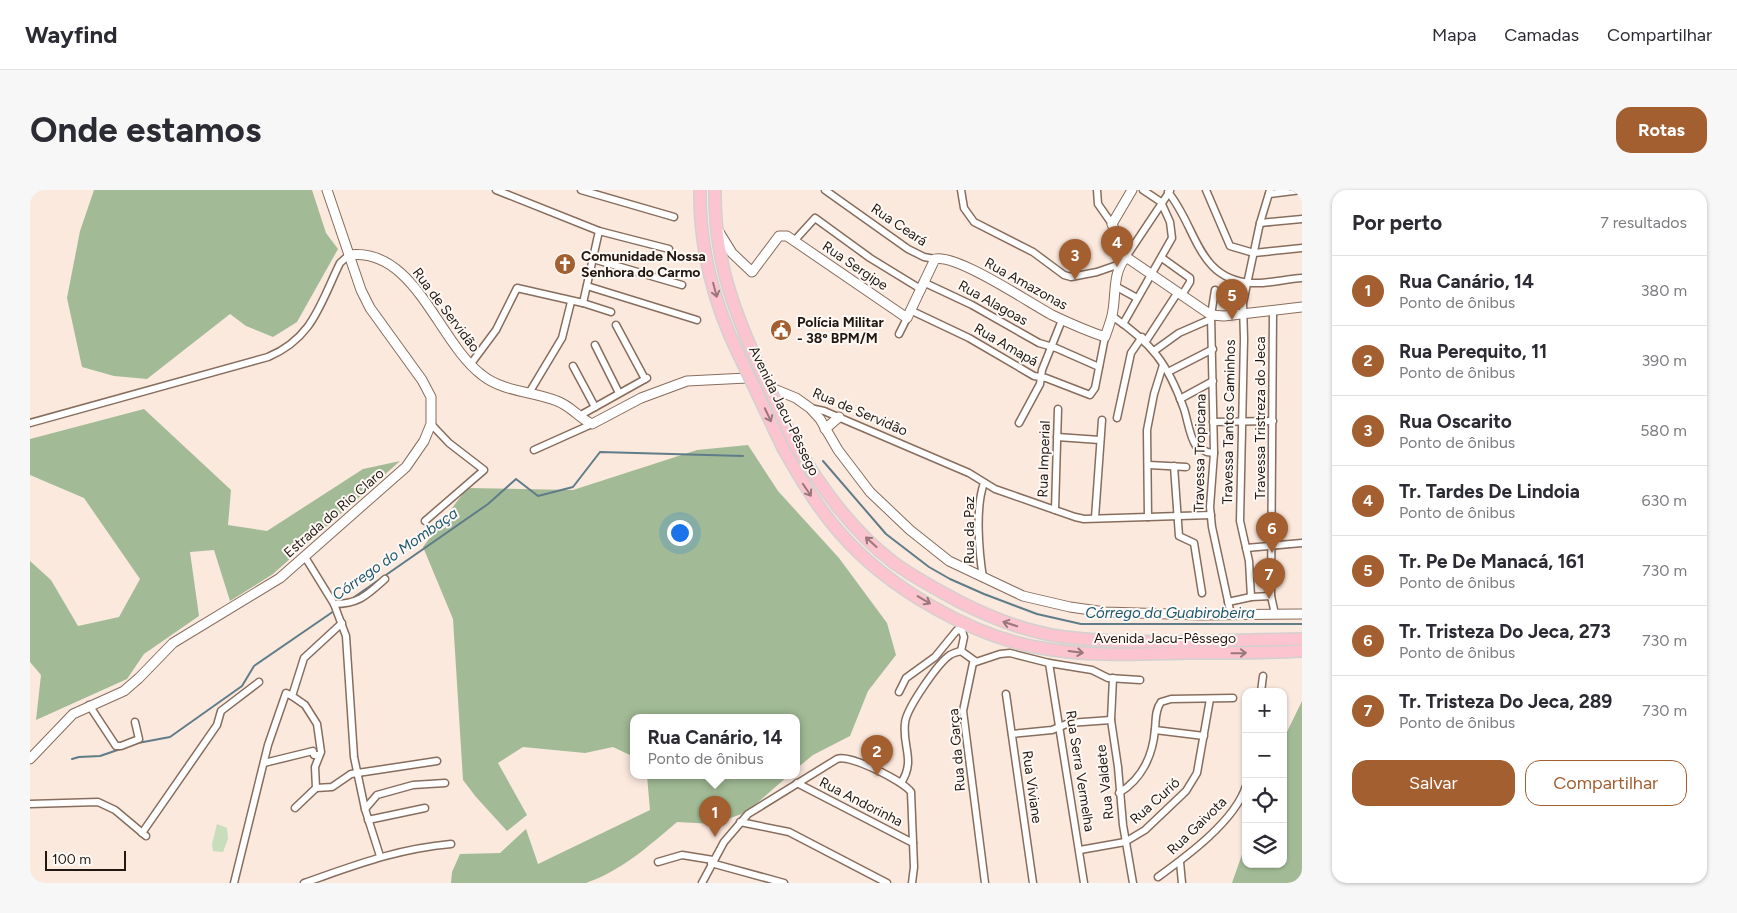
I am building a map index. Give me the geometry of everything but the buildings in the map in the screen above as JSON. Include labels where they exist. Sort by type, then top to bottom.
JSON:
[{"type":"highway","name":"Avenida Jacu-Pêssego","points":[[700,190],[701,232],[705,255],[719,304],[739,355],[783,448],[804,486],[821,510],[864,557],[946,614],[1009,640],[1040,648],[1126,655],[1302,651]]},
{"type":"highway","name":"Avenida Jacu-Pêssego","points":[[715,190],[715,224],[724,274],[736,315],[795,444],[832,500],[864,536],[892,562],[925,583],[978,611],[1009,624],[1063,637],[1104,640],[1302,639]]},
{"type":"main road","name":"Estrada do Rio Claro","points":[[30,759],[68,718],[89,705],[131,686],[173,643],[269,587],[406,467],[420,448],[432,424],[433,407],[428,390],[370,308],[349,255],[327,190]]},
{"type":"main road","points":[[1105,337],[1112,316],[1115,286],[1123,260],[1112,224],[1132,190]]},
{"type":"main road","points":[[715,224],[727,246],[752,272],[775,240],[782,235],[791,238]]},
{"type":"main road","name":"Rua Sergipe","points":[[791,238],[909,314]]},
{"type":"main road","name":"Rua de Servidão","points":[[349,255],[376,257],[398,271],[419,293],[457,350],[470,365],[498,385],[563,403],[592,424],[641,398],[687,381],[747,378],[796,398],[810,408]]},
{"type":"main road","points":[[724,274],[727,262],[737,258]]},
{"type":"main road","name":"Rua Amazonas","points":[[935,259],[945,258],[959,264],[1062,320],[1105,337]]},
{"type":"main road","points":[[909,314],[921,285],[935,259]]},
{"type":"main road","points":[[1123,260],[1153,274],[1211,317],[1302,307]]},
{"type":"main road","points":[[810,408],[820,419],[825,429],[870,492],[910,530],[949,561],[1023,596],[1070,607],[1105,612],[1231,615],[1302,614]]},
{"type":"main road","points":[[825,429],[839,417]]},
{"type":"street","points":[[496,190],[599,231],[669,249]]},
{"type":"street","points":[[581,190],[674,217]]},
{"type":"street","name":"Rua Ceará","points":[[825,190],[908,249],[924,257],[935,259]]},
{"type":"street","points":[[961,190],[964,208],[974,222],[1033,252],[1064,275],[1071,276],[1097,272],[1123,260],[1169,191],[1181,209],[1211,266],[1222,276],[1247,282],[1302,278]]},
{"type":"street","points":[[1097,190],[1098,204],[1112,224]]},
{"type":"street","points":[[1123,324],[1171,242],[1172,234],[1161,202],[1143,190]]},
{"type":"street","points":[[1206,190],[1215,208],[1227,242],[1236,249],[1254,253],[1302,248]]},
{"type":"street","points":[[1269,192],[1302,190]]},
{"type":"street","name":"Travessa Tantos Caminhos","points":[[1251,597],[1250,570],[1240,521],[1243,314],[1247,282],[1269,192]]},
{"type":"street","name":"Rua Alagoas","points":[[791,238],[812,218],[816,218],[870,258],[921,285],[942,289],[1039,343],[1099,367]]},
{"type":"street","points":[[1260,223],[1302,219]]},
{"type":"street","points":[[583,303],[599,231]]},
{"type":"street","points":[[30,423],[268,358],[284,350],[300,338],[310,326],[340,263],[349,255]]},
{"type":"street","points":[[1117,418],[1131,353],[1190,282],[1190,278],[1162,258]]},
{"type":"street","points":[[593,259],[682,285]]},
{"type":"street","points":[[586,286],[697,320]]},
{"type":"street","points":[[1115,286],[1137,298]]},
{"type":"street","points":[[470,365],[496,330],[518,288],[522,287],[611,312]]},
{"type":"street","name":"Travessa Tropicana","points":[[1215,290],[1211,317],[1214,453],[1211,515],[1231,615]]},
{"type":"street","points":[[530,393],[562,338],[571,302]]},
{"type":"street","name":"Travessa Tristreza do Jeca","points":[[1273,311],[1271,596],[1275,614]]},
{"type":"street","points":[[899,334],[909,314]]},
{"type":"street","name":"Rua Amapá","points":[[909,314],[970,338],[1034,376],[1091,395],[1099,367]]},
{"type":"street","points":[[1112,316],[1144,339],[1154,351],[1168,372],[1180,398],[1196,446],[1207,452],[1214,453]]},
{"type":"street","points":[[1154,351],[1178,333],[1211,317]]},
{"type":"street","points":[[1020,423],[1041,377],[1062,320]]},
{"type":"street","points":[[580,416],[646,379],[616,324]]},
{"type":"street","points":[[1099,367],[1105,337]]},
{"type":"street","points":[[594,345],[619,393]]},
{"type":"street","points":[[1168,372],[1213,349]]},
{"type":"street","points":[[1148,516],[1149,465],[1147,430],[1163,365]]},
{"type":"street","points":[[573,366],[595,407]]},
{"type":"street","points":[[1180,398],[1213,381]]},
{"type":"street","name":"Rua de Servidão","points":[[810,408],[824,410],[969,473],[984,483],[1084,519],[1211,515]]},
{"type":"street","name":"Rua Imperial","points":[[1055,510],[1058,409]]},
{"type":"street","points":[[1095,518],[1102,420]]},
{"type":"street","points":[[1213,422],[1273,421]]},
{"type":"street","points":[[425,521],[484,470],[449,443],[432,424]]},
{"type":"street","points":[[534,450],[592,424]]},
{"type":"street","points":[[1057,437],[1100,440]]},
{"type":"street","points":[[1149,465],[1186,466]]},
{"type":"street","points":[[1174,466],[1179,536],[1194,543],[1202,593]]},
{"type":"street","name":"Rua da Paz","points":[[983,578],[980,496],[984,483]]},
{"type":"street","points":[[1246,548],[1302,543]]},
{"type":"street","points":[[304,557],[334,604],[342,623],[348,659],[352,742],[357,774],[365,810],[380,856]]},
{"type":"street","points":[[334,604],[352,604],[385,579]]},
{"type":"street","points":[[1228,602],[1251,597],[1271,596]]},
{"type":"street","points":[[292,696],[304,658],[342,623]]},
{"type":"street","points":[[899,692],[906,678],[935,658],[957,630],[963,633],[961,651]]},
{"type":"street","points":[[1005,652],[1009,640]]},
{"type":"street","points":[[961,651],[975,662],[1005,652],[1049,663],[1092,670],[1113,678],[1140,680]]},
{"type":"street","points":[[901,783],[910,762],[906,743],[906,716],[945,660],[961,651]]},
{"type":"street","name":"Rua da Garça","points":[[975,662],[970,672],[963,711],[985,883]]},
{"type":"street","name":"Rua Serra Vermelha","points":[[1049,663],[1084,883]]},
{"type":"street","points":[[1262,688],[1263,676]]},
{"type":"street","name":"Rua Valdete","points":[[1113,678],[1111,720],[1125,842],[1133,883]]},
{"type":"street","points":[[30,804],[86,801],[105,804],[144,834],[217,725],[221,711],[259,682]]},
{"type":"street","points":[[234,883],[264,763],[286,693],[305,705],[317,724],[321,752],[318,755],[315,767],[316,788]]},
{"type":"street","name":"Rua Viviane","points":[[1006,694],[1033,883]]},
{"type":"street","points":[[1119,793],[1130,786],[1142,770],[1151,753],[1159,704],[1171,699],[1233,698]]},
{"type":"street","name":"Rua Curió","points":[[1080,850],[1125,842],[1145,830],[1168,810],[1193,782],[1200,764],[1210,699]]},
{"type":"street","points":[[89,705],[116,746],[140,739],[134,722]]},
{"type":"street","points":[[1012,734],[1052,730],[1069,724],[1111,720]]},
{"type":"street","points":[[1155,730],[1204,736]]},
{"type":"street","points":[[264,763],[313,751],[314,755],[318,755]]},
{"type":"street","points":[[702,883],[712,861],[748,814],[841,758],[854,760],[908,788],[913,802],[912,883]]},
{"type":"street","points":[[295,808],[316,788],[332,786],[351,774],[437,761]]},
{"type":"street","points":[[365,810],[377,795],[413,785],[445,783]]},
{"type":"street","name":"Rua Andorinha","points":[[797,784],[913,843]]},
{"type":"street","name":"Rua Gaivota","points":[[1158,877],[1180,862],[1237,806],[1242,795]]},
{"type":"street","points":[[368,820],[425,808]]},
{"type":"street","points":[[740,822],[789,832],[887,883]]},
{"type":"street","points":[[304,883],[380,856],[414,848],[451,844]]},
{"type":"street","points":[[658,862],[682,855],[712,861],[784,883]]},
{"type":"street","points":[[1180,862],[1182,883]]},
{"type":"green space","points":[[94,190],[312,190],[326,233],[338,249],[297,322],[273,337],[246,326],[230,314],[147,379],[114,376],[82,367],[67,298],[80,231]]},
{"type":"green space","points":[[144,409],[231,490],[228,525],[267,531],[363,469],[400,461],[273,574],[230,601],[214,550],[190,552],[199,616],[144,654],[127,679],[36,720],[41,675],[30,662],[30,561],[51,580],[78,626],[119,617],[140,579],[84,498],[30,475],[30,439]]},
{"type":"green space","points":[[748,445],[778,491],[839,558],[887,623],[896,655],[868,691],[850,736],[813,755],[800,766],[800,714],[630,714],[630,755],[613,747],[585,753],[523,747],[498,763],[527,815],[507,831],[463,780],[453,619],[423,547],[467,488],[573,490],[697,450]]},
{"type":"green space","points":[[1302,701],[1302,883],[1232,883],[1242,854],[1242,868],[1287,868],[1287,732]]},
{"type":"green space","points":[[647,779],[785,779],[747,812],[714,824],[677,822],[623,865],[586,883],[451,883],[452,872],[460,854],[500,853],[526,829],[538,864],[650,810]]},
{"type":"green space","points":[[217,824],[227,828],[228,839],[223,852],[213,851],[212,844]]},
{"type":"waterway","name":"Córrego do Mombaça","points":[[350,600],[488,504],[516,479],[538,496],[573,487],[600,452],[743,456]]},
{"type":"waterway","name":"Córrego da Guabirobeira","points":[[823,461],[886,534],[929,567],[950,579],[984,594],[1037,614],[1081,624],[1302,624]]},
{"type":"waterway","name":"Córrego do Mombaça","points":[[72,759],[100,756],[138,743],[170,737],[242,686],[254,666],[334,611]]},
{"type":"place","name":"Comunidade Nossa Senhora do Carmo","points":[[565,264]]},
{"type":"place","name":"Tr. Tardes De Lindoia","points":[[1117,267]]},
{"type":"place","name":"Rua Oscarito","points":[[1075,280]]},
{"type":"place","name":"Tr. Pe De Manacá, 161","points":[[1232,320]]},
{"type":"place","name":"Polícia Militar - 38º BPM/M","points":[[781,330]]},
{"type":"place","name":"Tr. Tristeza Do Jeca, 273","points":[[1272,553]]},
{"type":"place","name":"Tr. Tristeza Do Jeca, 289","points":[[1269,599]]},
{"type":"place","name":"Rua Perequito, 11","points":[[877,776]]},
{"type":"place","name":"Rua Canário, 14","points":[[715,837]]}]
